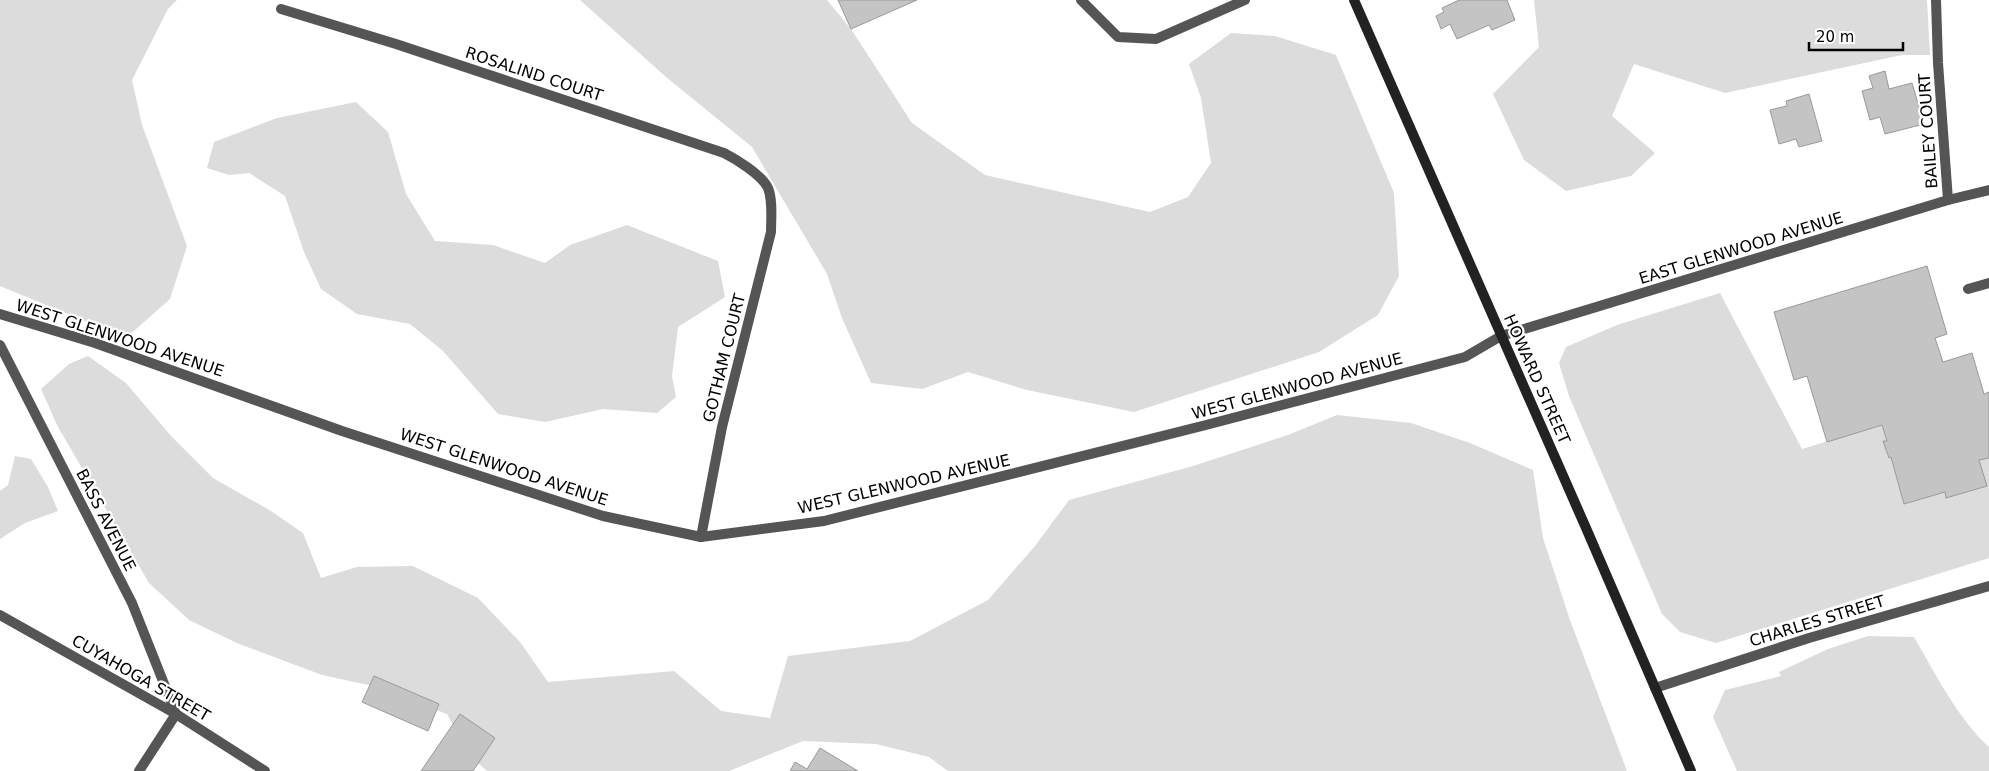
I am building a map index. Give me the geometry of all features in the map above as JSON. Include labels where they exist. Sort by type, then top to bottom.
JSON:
[{"type":"main road","name":"HOWARD STREET","points":[[1354,0],[1691,771]]},
{"type":"street","points":[[1081,0],[1118,37],[1156,39],[1245,0]]},
{"type":"street","name":"BAILEY COURT","points":[[1936,0],[1938,63],[1948,200]]},
{"type":"street","name":"ROSALIND COURT","points":[[281,9],[396,44],[724,153],[744,163],[768,187]]},
{"type":"street","name":"GOTHAM COURT","points":[[701,537],[722,426],[771,232],[771,205],[768,187]]},
{"type":"street","name":"EAST GLENWOOD AVENUE","points":[[1502,336],[1948,200],[1989,190]]},
{"type":"street","points":[[1968,289],[1989,283]]},
{"type":"street","name":"WEST GLENWOOD AVENUE","points":[[0,314],[95,343],[342,431],[603,516],[701,537],[824,521],[1206,426],[1465,357],[1502,336]]},
{"type":"street","name":"BASS AVENUE","points":[[0,344],[132,603],[176,714]]},
{"type":"street","name":"CHARLES STREET","points":[[1655,688],[1809,638],[1989,586]]},
{"type":"street","name":"CUYAHOGA STREET","points":[[0,615],[176,714],[266,771]]},
{"type":"street","points":[[139,771],[176,714]]},
{"type":"shaded area","points":[[0,0],[177,0],[168,9],[132,80],[142,125],[187,246],[170,299],[126,338],[0,286]]},
{"type":"shaded area","points":[[580,0],[827,0],[851,29],[912,123],[985,175],[1150,212],[1188,197],[1211,163],[1201,98],[1189,64],[1231,33],[1275,36],[1336,55],[1394,193],[1399,276],[1378,315],[1319,352],[1134,412],[1027,390],[968,372],[922,389],[871,383],[842,318],[827,274],[752,147],[666,77]]},
{"type":"shaded area","points":[[1534,0],[1927,0],[1930,55],[1902,55],[1725,93],[1634,64],[1612,116],[1655,153],[1631,176],[1566,191],[1524,160],[1493,94],[1539,47]]},
{"type":"shaded area","points":[[356,102],[388,132],[406,194],[435,241],[493,245],[545,263],[570,245],[627,225],[718,261],[725,297],[678,327],[672,376],[676,397],[657,413],[603,409],[545,422],[498,414],[443,351],[410,324],[357,314],[321,289],[304,252],[285,196],[249,173],[229,175],[207,168],[214,142],[277,118]]},
{"type":"shaded area","points":[[1720,293],[1802,449],[1882,425],[1887,441],[1884,441],[1888,458],[1891,457],[1905,504],[1945,492],[1947,498],[1986,486],[1979,460],[1989,458],[1989,558],[1716,643],[1680,632],[1662,614],[1569,396],[1559,363],[1566,347],[1617,325]]},
{"type":"shaded area","points":[[88,356],[126,383],[171,436],[213,478],[271,511],[303,533],[321,578],[357,567],[413,566],[478,598],[520,642],[548,682],[674,671],[721,711],[770,718],[788,656],[910,641],[988,600],[1035,546],[1069,500],[1193,466],[1288,435],[1337,415],[1411,423],[1470,443],[1533,470],[1543,538],[1570,620],[1627,771],[948,771],[929,757],[876,744],[803,741],[729,771],[487,771],[469,755],[447,714],[373,686],[322,675],[239,644],[189,620],[149,583],[58,427],[41,389],[69,364]]},
{"type":"shaded area","points":[[15,456],[31,459],[48,487],[58,511],[25,523],[0,539],[0,491],[8,485]]},
{"type":"shaded area","points":[[1868,636],[1914,637],[1957,709],[1989,747],[1989,771],[1737,771],[1713,717],[1725,690],[1781,676],[1779,672],[1828,649]]},
{"type":"building","points":[[838,0],[917,0],[851,29]]},
{"type":"building","points":[[1459,0],[1507,0],[1515,20],[1492,30],[1489,25],[1457,39],[1450,24],[1441,29],[1436,16],[1444,12],[1442,8]]},
{"type":"building","points":[[1885,71],[1889,89],[1912,83],[1924,124],[1885,134],[1880,117],[1870,120],[1862,91],[1873,88],[1869,76]]},
{"type":"building","points":[[1809,94],[1822,141],[1799,147],[1796,139],[1779,144],[1770,110],[1787,106],[1786,101]]},
{"type":"building","points":[[1927,266],[1947,334],[1935,338],[1943,362],[1972,353],[1984,394],[1989,392],[1989,458],[1979,460],[1987,486],[1946,498],[1945,492],[1904,504],[1891,457],[1889,458],[1883,441],[1887,441],[1882,425],[1827,442],[1807,376],[1794,380],[1774,312]]},
{"type":"building","points":[[374,676],[439,704],[428,731],[362,702]]},
{"type":"building","points":[[460,714],[495,738],[473,771],[421,771]]},
{"type":"building","points":[[820,748],[858,771],[790,771],[795,762],[807,769]]}]
